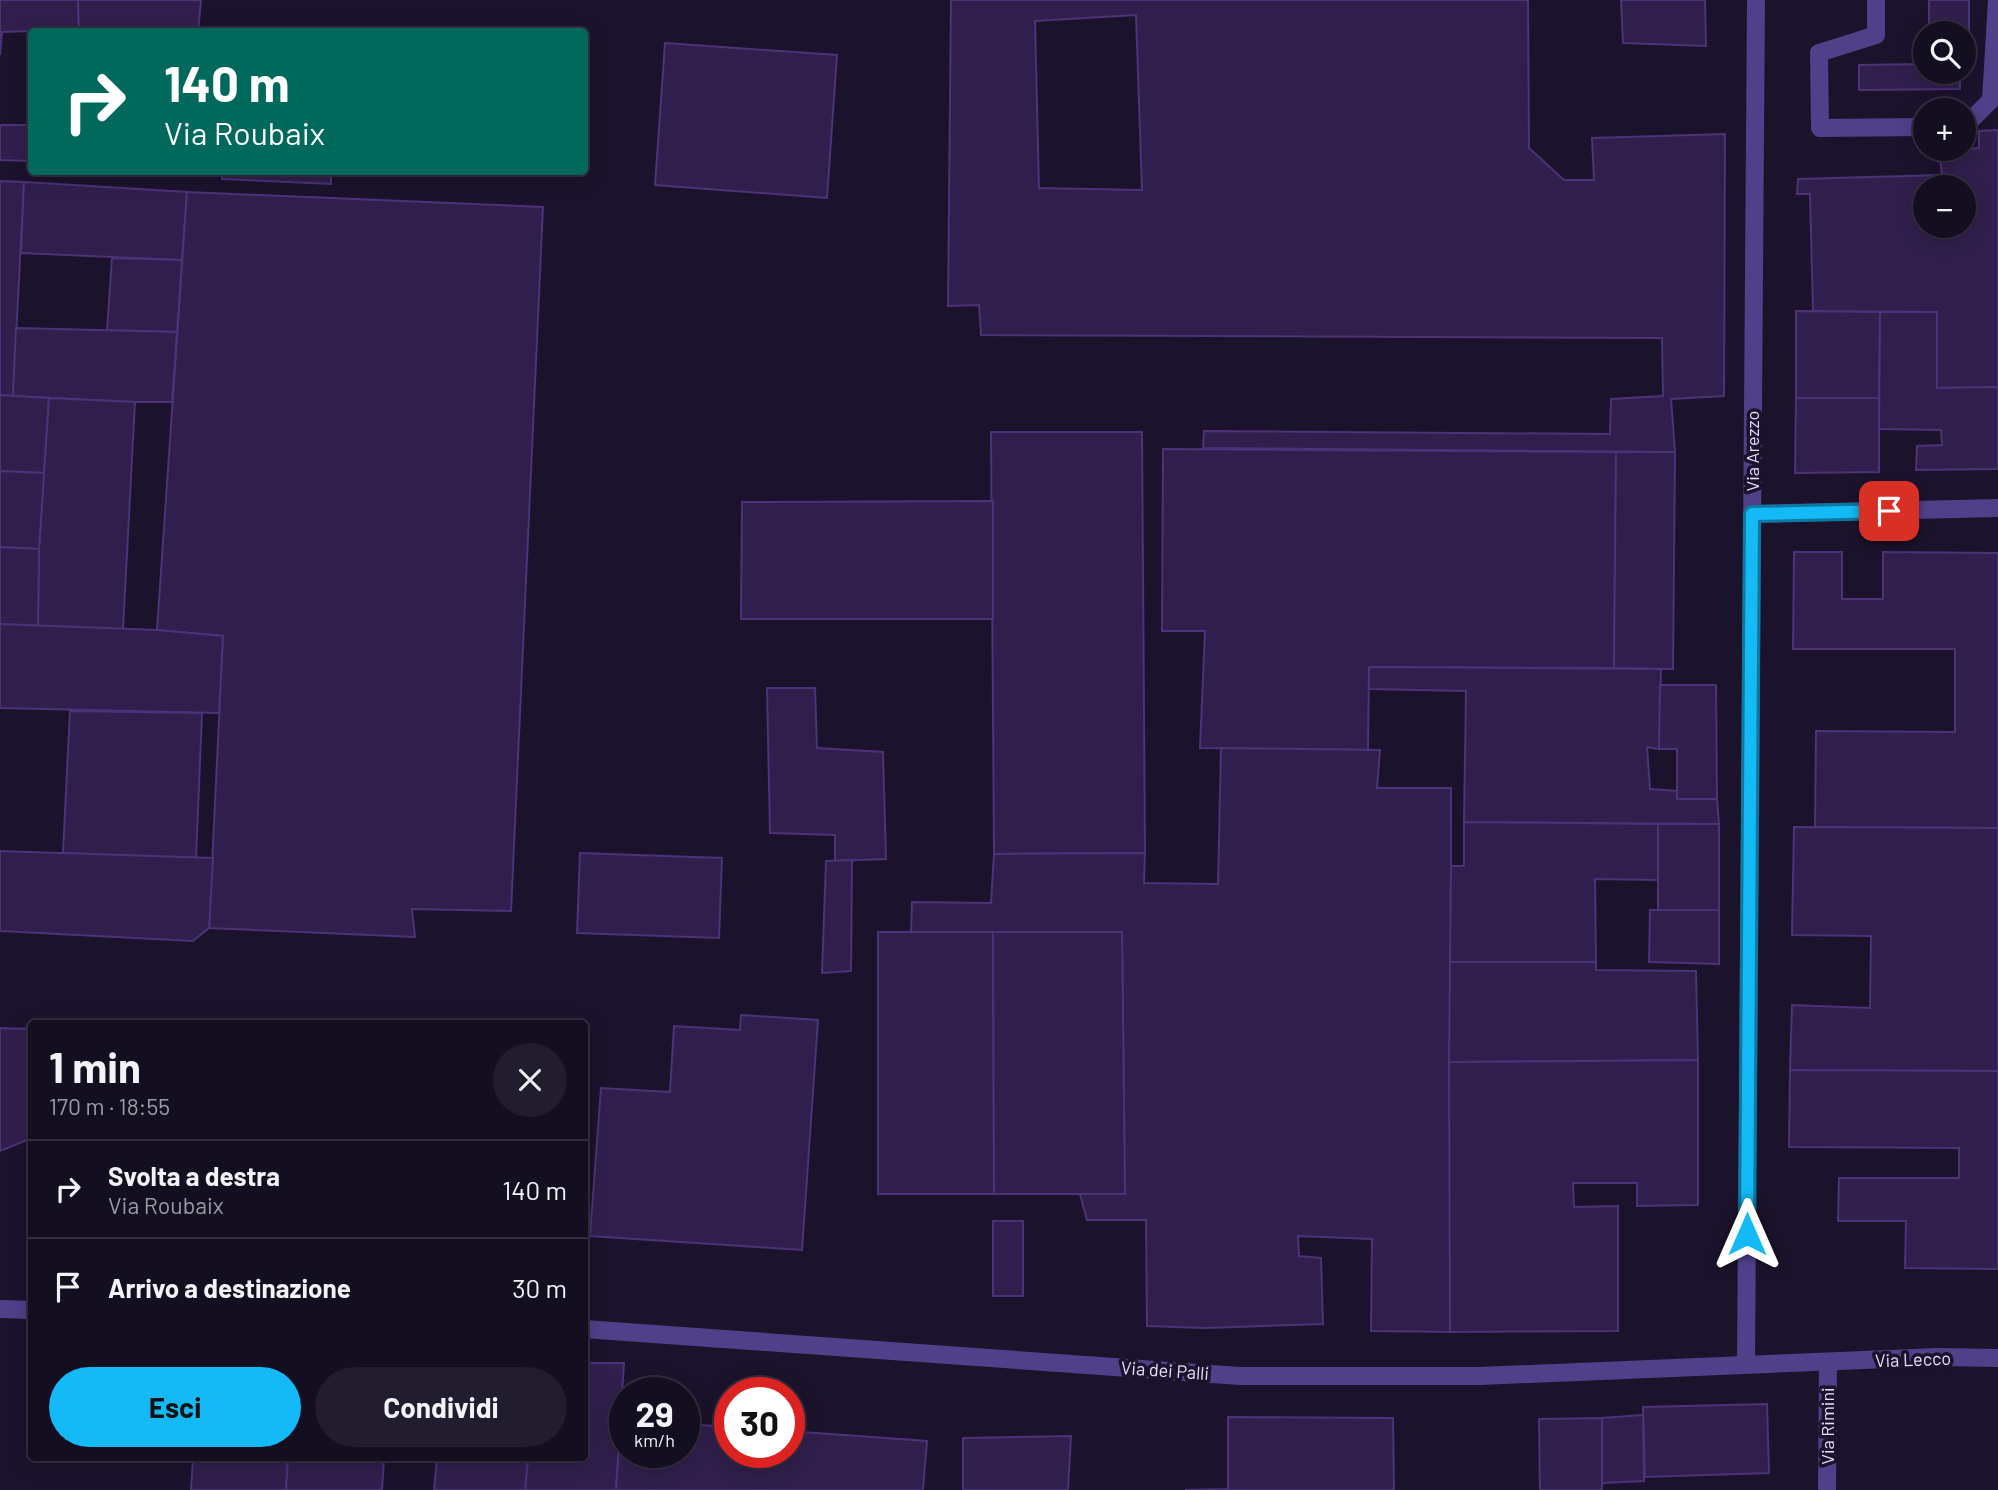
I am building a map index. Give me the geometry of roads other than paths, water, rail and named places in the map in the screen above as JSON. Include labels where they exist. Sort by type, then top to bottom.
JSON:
[{"type":"street","name":"Via Arezzo","points":[[1746,1364],[1756,0]]},
{"type":"street","points":[[1875,0],[1876,35],[1819,53],[1820,128],[1913,127]]},
{"type":"street","points":[[1976,115],[1991,100],[1997,0]]},
{"type":"street","points":[[1752,514],[1998,508]]},
{"type":"street","points":[[0,1309],[28,1310]]},
{"type":"street","name":"Via dei Palli","points":[[588,1329],[1240,1376],[1480,1376],[1828,1362]]},
{"type":"street","name":"Via Lecco","points":[[1828,1362],[1937,1357],[1998,1358]]},
{"type":"street","name":"Via Rimini","points":[[1827,1490],[1828,1362]]}]
